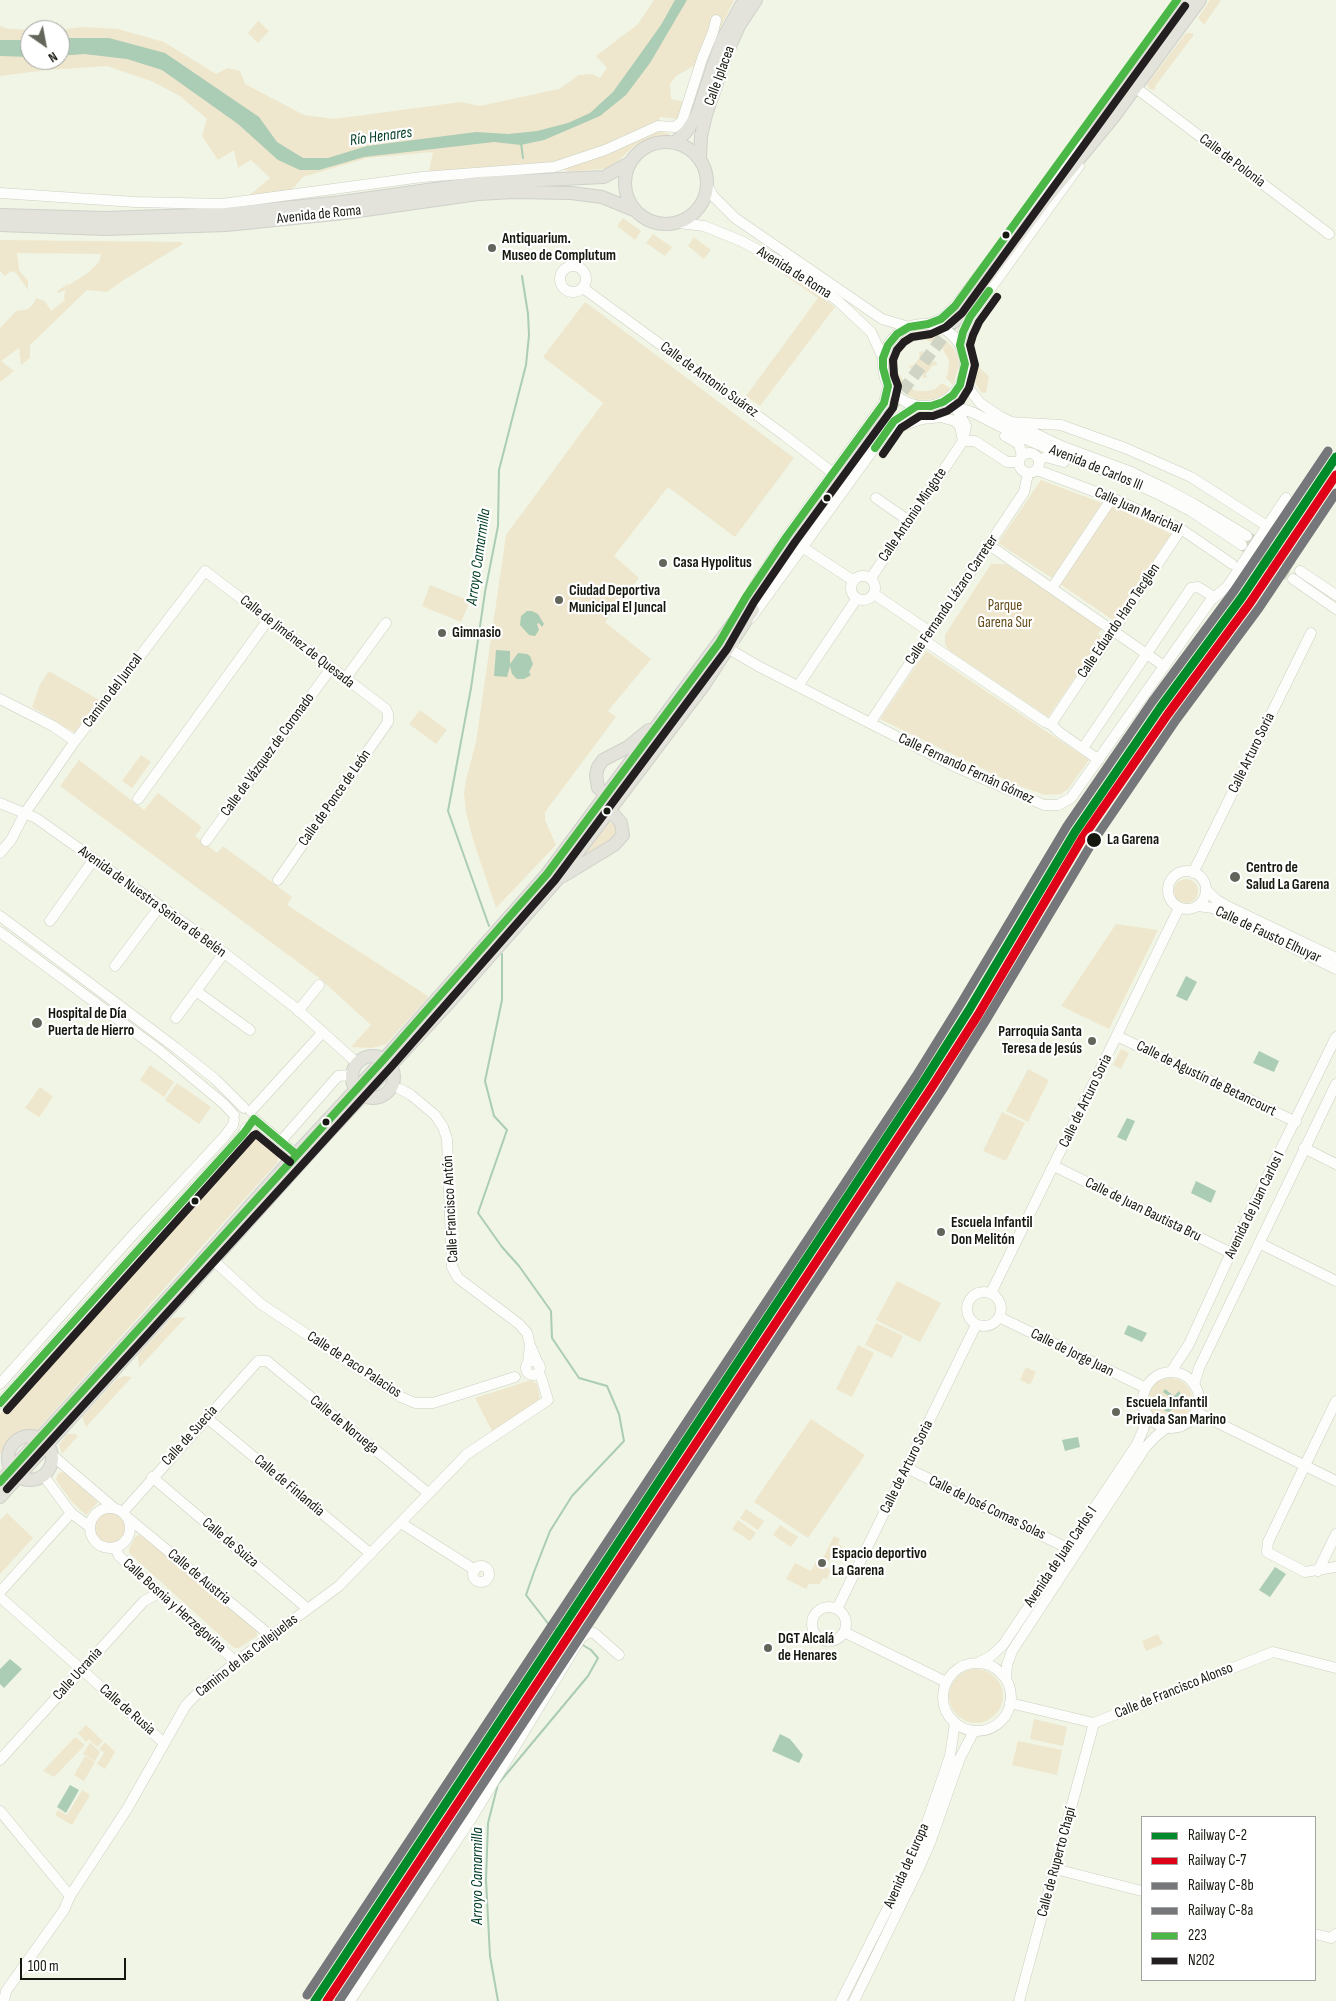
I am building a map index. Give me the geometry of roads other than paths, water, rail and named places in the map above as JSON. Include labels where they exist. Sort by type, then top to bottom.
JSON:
[{"type":"main road","name":"Calle Iplacea","points":[[675,142],[686,132],[696,115],[721,42],[744,0]]},
{"type":"main road","name":"Calle Iplacea","points":[[700,158],[701,136],[706,115],[727,53],[739,26],[756,0]]},
{"type":"main road","points":[[954,322],[1108,116],[1188,0]]},
{"type":"main road","points":[[1108,116],[1136,88],[1200,0]]},
{"type":"main road","points":[[675,142],[685,146],[700,158],[707,172],[708,188],[703,203],[693,215],[679,223],[667,225],[654,223],[643,218],[634,210],[626,195],[624,179],[630,163],[638,153],[649,145],[675,142]]},
{"type":"main road","name":"Avenida de Roma","points":[[0,215],[105,218],[225,214],[342,202],[478,183],[604,177],[630,163]]},
{"type":"main road","name":"Avenida de Roma","points":[[0,225],[105,229],[226,225],[344,213],[478,194],[514,192],[579,194],[602,197],[634,210]]},
{"type":"main road","points":[[388,1062],[547,874],[661,721],[724,646],[798,544],[881,420]]},
{"type":"main road","points":[[0,1482],[15,1473],[47,1446],[316,1146],[360,1093],[557,880],[704,685],[724,646]]},
{"type":"main road","points":[[621,795],[607,794],[598,788],[596,775],[598,767],[603,760],[628,747],[661,721]]},
{"type":"main road","points":[[557,880],[614,845],[623,835],[621,823],[610,810],[596,810]]},
{"type":"main road","points":[[367,1056],[379,1056],[388,1062],[394,1077],[390,1090],[378,1098],[360,1093],[352,1075],[357,1063],[367,1056]]},
{"type":"main road","points":[[47,1446],[30,1436],[22,1437],[13,1444],[8,1461],[15,1473],[34,1479],[43,1475],[49,1469],[47,1446],[296,1154],[360,1093]]},
{"type":"main road","points":[[0,1497],[15,1473]]},
{"type":"street","points":[[0,193],[135,202],[222,204],[422,177],[554,168],[605,150],[658,126],[675,127],[682,121],[702,59],[714,32],[716,20]]},
{"type":"street","name":"Calle de Polonia","points":[[1136,88],[1329,234]]},
{"type":"street","points":[[928,324],[941,328],[952,335],[960,345],[965,364],[964,374],[960,385],[953,395],[944,402],[931,406],[917,406],[896,396],[888,386],[883,368],[888,345],[897,334],[909,327],[928,324],[941,319],[955,306],[1108,116]]},
{"type":"street","points":[[960,345],[963,332],[970,317],[1057,198],[1108,116]]},
{"type":"street","name":"Avenida de Roma","points":[[708,188],[714,197],[735,218],[882,319],[909,327]]},
{"type":"street","name":"Avenida de Roma","points":[[679,223],[704,226],[741,241],[781,262],[809,280],[838,301],[871,332],[884,358]]},
{"type":"street","name":"Calle de Antonio Suárez","points":[[583,288],[778,431],[833,475]]},
{"type":"street","name":"Avenida de Carlos III","points":[[944,402],[983,418],[1022,438],[1128,480],[1191,511],[1244,541],[1194,504],[1156,484],[1131,472],[1061,446],[1009,422],[980,403],[970,390],[964,374]]},
{"type":"street","points":[[724,646],[746,597],[787,536],[884,403],[888,386]]},
{"type":"street","points":[[854,581],[798,544],[894,421],[917,406]]},
{"type":"street","points":[[955,406],[966,426],[963,441]]},
{"type":"street","points":[[884,434],[922,419],[941,417],[955,421],[960,426],[963,441]]},
{"type":"street","points":[[983,418],[996,430],[1018,444],[1020,469],[1035,468],[1046,457],[1088,465]]},
{"type":"street","points":[[1009,422],[1061,425],[1125,448],[1191,477],[1268,526]]},
{"type":"street","points":[[963,441],[975,441],[1007,462],[1020,459],[1031,453],[1035,468]]},
{"type":"street","name":"Calle Antonio Mingote","points":[[871,578],[963,441]]},
{"type":"street","name":"Calle Juan Marichal","points":[[1035,468],[1112,498],[1181,529],[1232,564]]},
{"type":"street","name":"Calle Fernando Lázaro Carreter","points":[[870,723],[1024,492],[1035,468]]},
{"type":"street","points":[[876,498],[909,521]]},
{"type":"street","points":[[1052,588],[1112,498]]},
{"type":"street","name":"Calle Fernando Fernán Gómez","points":[[724,646],[958,768],[1044,805],[1058,805],[1071,798],[1214,597],[1222,593],[1232,581],[1286,498]]},
{"type":"street","name":"Calle Eduardo Haro Tecglen","points":[[1052,725],[1181,529]]},
{"type":"street","points":[[989,545],[1164,666]]},
{"type":"street","points":[[1232,581],[1234,572],[1232,564],[1238,564],[1249,555]]},
{"type":"street","name":"Calle de Jiménez de Quesada","points":[[205,571],[345,679],[386,708],[388,714]]},
{"type":"street","name":"Camino del Juncal","points":[[0,853],[11,840],[25,813],[75,741],[205,571]]},
{"type":"street","points":[[1300,571],[1336,595]]},
{"type":"street","points":[[857,598],[852,588],[854,581],[864,576],[871,578],[875,587],[874,594]]},
{"type":"street","points":[[1293,579],[1336,609]]},
{"type":"street","points":[[1083,748],[1191,588],[1198,587],[1214,597]]},
{"type":"street","points":[[874,594],[1044,722],[1052,725],[1058,732],[1099,760]]},
{"type":"street","points":[[857,598],[864,599],[874,594]]},
{"type":"street","points":[[798,686],[857,598]]},
{"type":"street","points":[[138,799],[268,620]]},
{"type":"street","points":[[345,679],[386,623]]},
{"type":"street","name":"Calle Arturo Soria","points":[[1193,872],[1311,634]]},
{"type":"street","name":"Calle de Vázquez de Coronado","points":[[206,841],[331,668]]},
{"type":"street","points":[[0,699],[53,726],[75,741]]},
{"type":"street","name":"Calle de Ponce de León","points":[[278,880],[388,722],[388,714]]},
{"type":"street","name":"Avenida de Nuestra Señora de Belén","points":[[0,803],[36,818],[160,906],[298,1011],[357,1063]]},
{"type":"street","points":[[50,921],[94,859]]},
{"type":"street","points":[[1193,872],[1203,880],[1206,890],[1204,899],[1198,906],[1190,909],[1179,908],[1171,901],[1168,886],[1170,881],[1178,874],[1193,872]]},
{"type":"street","name":"Calle de Fausto Elhuyar","points":[[1206,890],[1227,906],[1336,958]]},
{"type":"street","points":[[115,966],[160,906]]},
{"type":"street","name":"Calle de Fausto Elhuyar","points":[[1198,906],[1212,908],[1336,969]]},
{"type":"street","name":"Calle de Arturo Soria","points":[[991,1293],[1179,908]]},
{"type":"street","points":[[0,916],[215,1079],[296,1154],[316,1146]]},
{"type":"street","points":[[0,932],[159,1050],[224,1104],[238,1127],[246,1128]]},
{"type":"street","points":[[176,1018],[224,953]]},
{"type":"street","points":[[298,1011],[319,986]]},
{"type":"street","points":[[196,991],[250,1030]]},
{"type":"street","points":[[0,1403],[244,1133],[246,1128],[251,1125],[250,1113],[323,1032]]},
{"type":"street","name":"Calle de Agustín de Betancourt","points":[[1117,1036],[1296,1122]]},
{"type":"street","name":"Avenida de Juan Carlos I","points":[[1171,1372],[1189,1344],[1336,1037]]},
{"type":"street","points":[[281,1141],[338,1076],[352,1075]]},
{"type":"street","name":"Avenida de Juan Carlos I","points":[[1194,1384],[1199,1368],[1336,1084]]},
{"type":"street","name":"Calle Francisco Antón","points":[[400,1089],[411,1095],[435,1115],[448,1139],[452,1267],[458,1278],[519,1324],[527,1333],[532,1368]]},
{"type":"street","points":[[0,1384],[131,1236],[224,1137],[233,1125],[238,1110],[250,1113]]},
{"type":"street","points":[[1304,1148],[1336,1164]]},
{"type":"street","name":"Calle de Juan Bautista Bru","points":[[1054,1166],[1231,1253]]},
{"type":"street","points":[[1259,1243],[1336,1281]]},
{"type":"street","name":"Calle de Paco Palacios","points":[[214,1261],[261,1304],[400,1397],[416,1403],[433,1402],[515,1377],[532,1368]]},
{"type":"street","points":[[980,1292],[991,1293],[996,1297],[1001,1306],[999,1318],[992,1325],[976,1325],[968,1318],[966,1312],[968,1302],[975,1294],[980,1292]]},
{"type":"street","name":"Calle de Jorge Juan","points":[[999,1318],[1146,1388]]},
{"type":"street","name":"Calle de Arturo Soria","points":[[837,1610],[976,1325]]},
{"type":"street","name":"Calle de Suecia","points":[[121,1512],[258,1361]]},
{"type":"street","name":"Calle de Noruega","points":[[258,1361],[267,1361],[428,1493]]},
{"type":"street","name":"Camino de las Callejuelas","points":[[4,2001],[6,1991],[64,1910],[70,1896],[122,1818],[186,1705],[236,1662],[339,1586],[467,1454],[548,1400],[541,1377],[532,1368]]},
{"type":"street","points":[[1171,1372],[1188,1378],[1194,1384],[1198,1393],[1199,1403],[1191,1420],[1184,1425],[1166,1428],[1152,1421],[1147,1415],[1143,1406],[1143,1397],[1146,1388],[1156,1377],[1171,1372]]},
{"type":"street","points":[[1336,1401],[1268,1542],[1267,1552],[1305,1572],[1336,1567]]},
{"type":"street","points":[[1196,1412],[1336,1482]]},
{"type":"street","name":"Avenida de Juan Carlos I","points":[[978,1662],[991,1656],[1003,1645],[1136,1444],[1143,1430],[1147,1415]]},
{"type":"street","name":"Calle de Finlandia","points":[[207,1418],[371,1554]]},
{"type":"street","name":"Avenida de Juan Carlos I","points":[[1006,1679],[1007,1665],[1012,1651],[1145,1448],[1154,1437],[1166,1428]]},
{"type":"street","name":"Calle de Austria","points":[[47,1446],[121,1512],[271,1636]]},
{"type":"street","name":"Calle de José Comas Solas","points":[[907,1468],[1067,1548]]},
{"type":"street","points":[[43,1475],[71,1513],[90,1527]]},
{"type":"street","name":"Calle de Suiza","points":[[152,1477],[308,1609]]},
{"type":"street","points":[[106,1508],[121,1512],[130,1529],[129,1535],[121,1545],[115,1547],[103,1547],[97,1544],[93,1539],[90,1527],[95,1514],[106,1508]]},
{"type":"street","points":[[0,1592],[71,1513]]},
{"type":"street","points":[[401,1522],[475,1570]]},
{"type":"street","points":[[1318,1571],[1336,1534]]},
{"type":"street","name":"Calle Bosnia y Herzegovina","points":[[115,1547],[119,1556],[236,1662]]},
{"type":"street","name":"Calle Ucrania","points":[[0,1760],[144,1601],[159,1592]]},
{"type":"street","name":"Calle de Rusia","points":[[0,1597],[164,1743]]},
{"type":"street","points":[[826,1608],[837,1610],[845,1617],[844,1632],[836,1640],[830,1642],[819,1638],[813,1629],[812,1623],[817,1613],[826,1608]]},
{"type":"street","points":[[350,2001],[473,1816],[581,1638],[588,1632],[594,1633],[619,1655]]},
{"type":"street","points":[[844,1632],[946,1682]]},
{"type":"street","name":"Calle de Francisco Alonso","points":[[1094,1723],[1273,1652],[1336,1668]]},
{"type":"street","points":[[978,1662],[994,1668],[1006,1679],[1010,1690],[1010,1703],[1002,1720],[994,1726],[974,1731],[964,1729],[947,1715],[942,1694],[951,1674],[959,1668],[978,1662]]},
{"type":"street","points":[[1010,1703],[1094,1723]]},
{"type":"street","name":"Avenida de Europa","points":[[841,2001],[921,1840],[950,1756],[955,1723]]},
{"type":"street","name":"Calle de Ruperto Chapí","points":[[1019,2001],[1094,1723]]},
{"type":"street","name":"Avenida de Europa","points":[[854,2001],[918,1870],[930,1843],[960,1758],[974,1731]]},
{"type":"street","points":[[0,1811],[70,1896]]},
{"type":"street","points":[[1054,1870],[1141,1891]]},
{"type":"street","points":[[1316,1934],[1331,1938],[1336,1934]]},
{"type":"waterway","name":"Arroyo Camarmilla","points":[[521,143],[523,158]]},
{"type":"waterway","name":"Arroyo Camarmilla","points":[[489,926],[448,811],[498,526],[499,470],[526,365],[529,335],[522,276]]},
{"type":"waterway","points":[[502,954],[502,1000],[485,1081],[494,1116],[507,1130],[478,1213],[551,1311],[552,1338],[579,1378],[607,1386],[619,1414],[624,1441],[572,1496],[550,1531],[534,1572],[526,1595],[550,1626],[557,1630]]},
{"type":"waterway","name":"Arroyo Camarmilla","points":[[498,2001],[490,1956],[486,1880],[488,1823],[498,1784],[588,1676],[598,1658],[591,1650],[581,1644]]},
{"type":"tunnel","points":[[881,420],[954,322]]},
{"type":"tunnel","points":[[1247,536],[1300,571]]},
{"type":"tunnel","points":[[1242,545],[1293,579]]},
{"type":"rail line","name":"C-8b","points":[[307,1995],[916,1076],[1067,826],[1152,702],[1234,591],[1328,451]]},
{"type":"rail line","name":"C-2","points":[[315,2001],[924,1081],[969,1010],[1075,832],[1160,708],[1242,597],[1336,457]]},
{"type":"rail line","name":"C-7","points":[[327,2001],[932,1087],[978,1015],[1083,837],[1168,714],[1250,603],[1336,475]]},
{"type":"rail line","name":"C-8a","points":[[339,2001],[941,1092],[1092,843],[1176,720],[1259,608],[1336,493]]},
{"type":"place","name":"Antiquarium. Museo de Complutum","points":[[492,248]]},
{"type":"place","name":"Casa Hypolitus","points":[[663,563]]},
{"type":"place","name":"Ciudad Deportiva Municipal El Juncal","points":[[559,600]]},
{"type":"place","name":"Gimnasio","points":[[442,633]]},
{"type":"place","name":"La Garena","points":[[1094,840]]},
{"type":"place","name":"Centro de Salud La Garena","points":[[1235,877]]},
{"type":"place","name":"Hospital de Día Puerta de Hierro","points":[[37,1023]]},
{"type":"place","name":"Parroquia Santa Teresa de Jesús","points":[[1092,1041]]},
{"type":"place","name":"Escuela Infantil Don Melitón","points":[[941,1232]]},
{"type":"place","name":"Escuela Infantil Privada San Marino","points":[[1116,1412]]},
{"type":"place","name":"Espacio deportivo La Garena","points":[[822,1563]]},
{"type":"place","name":"DGT Alcalá de Henares","points":[[768,1648]]},
{"type":"water label","name":"Río Henares","points":[[381,137]]},
{"type":"park label","name":"Parque Garena Sur","points":[[1005,614]]}]
